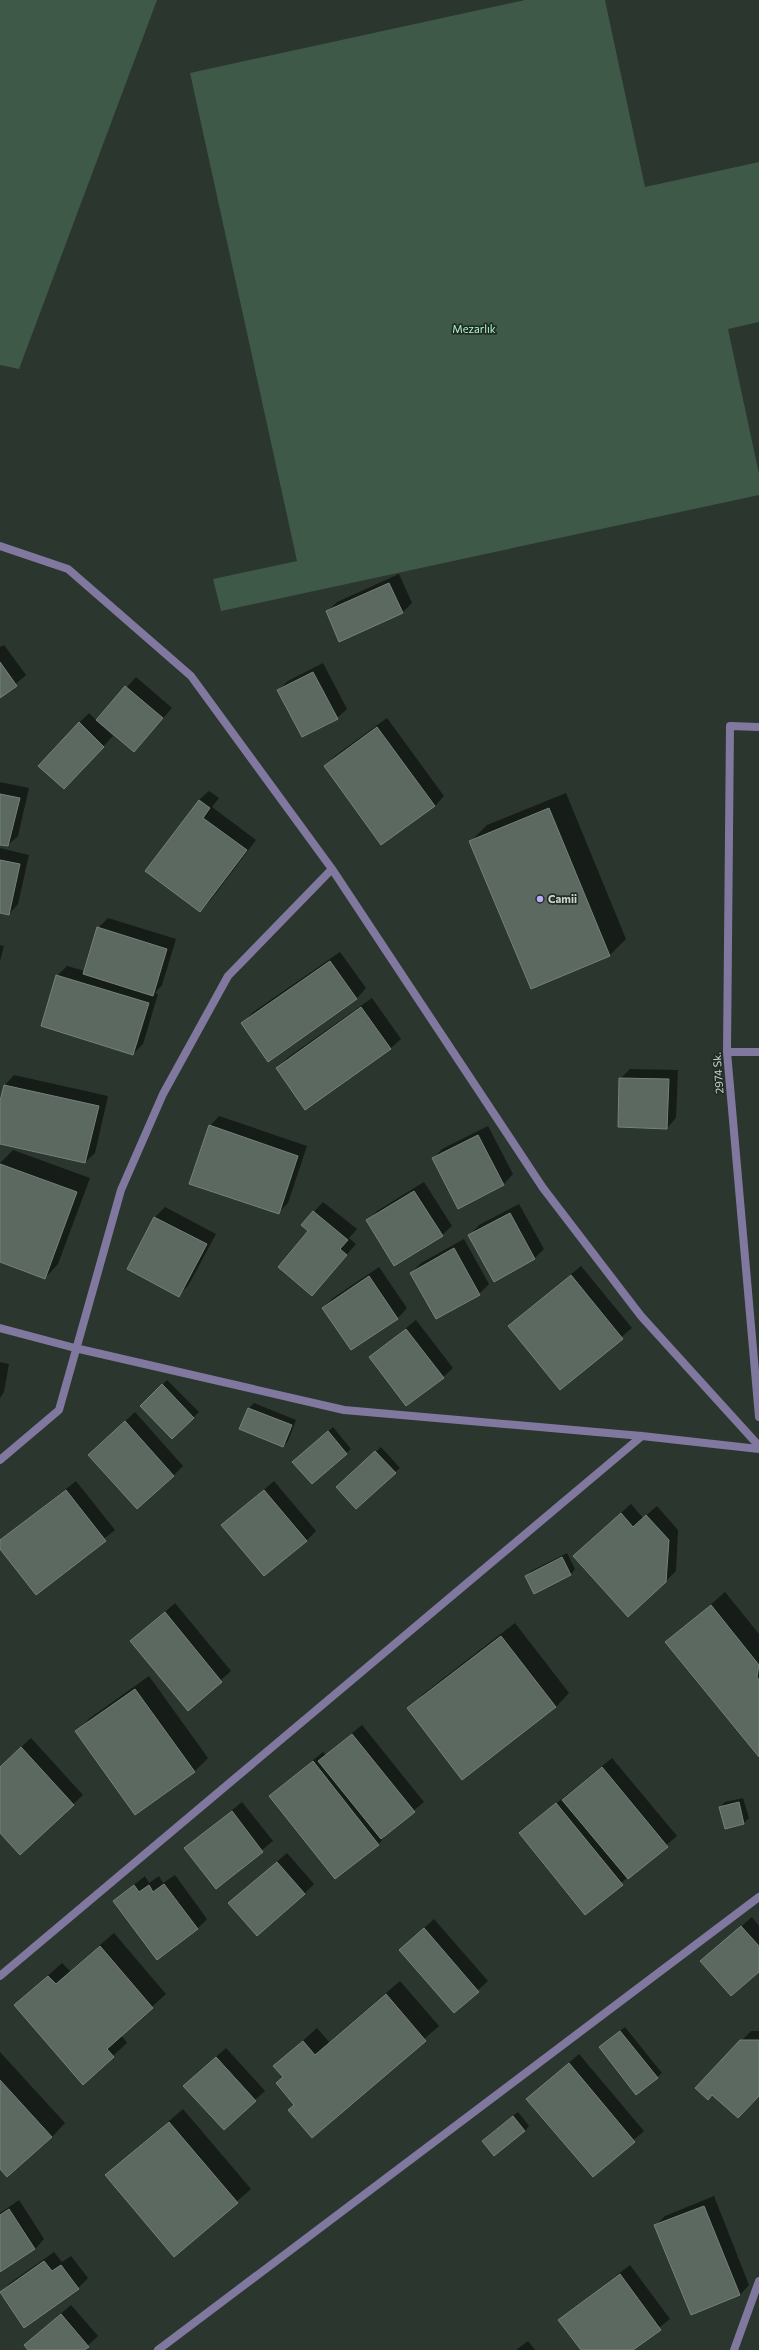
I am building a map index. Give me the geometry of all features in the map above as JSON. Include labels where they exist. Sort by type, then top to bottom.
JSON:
[{"type":"street","points":[[0,546],[68,569],[191,676],[332,869],[543,1188],[641,1316],[759,1447]]},
{"type":"street","name":"2974 Sk.","points":[[759,727],[730,726],[727,1052],[759,1417]]},
{"type":"street","points":[[0,1460],[58,1410],[121,1190],[163,1094],[228,976],[332,869]]},
{"type":"street","points":[[727,1052],[759,1052]]},
{"type":"street","points":[[0,1328],[75,1348],[344,1410],[759,1447]]},
{"type":"street","points":[[0,1976],[642,1436]]},
{"type":"street","points":[[158,2350],[759,1897]]},
{"type":"street","points":[[734,2350],[759,2281]]},
{"type":"green space","points":[[0,0],[157,0],[19,369],[0,365]]},
{"type":"green space","name":"Mezarlık","points":[[525,0],[605,0],[645,187],[759,162],[759,322],[728,329],[759,474],[759,495],[221,611],[213,579],[297,561],[190,73]]},
{"type":"building","points":[[389,583],[403,613],[339,642],[326,611]]},
{"type":"building","points":[[0,662],[17,686],[0,698]]},
{"type":"building","points":[[313,672],[338,719],[302,737],[277,690]]},
{"type":"building","points":[[125,686],[163,718],[134,752],[96,720]]},
{"type":"building","points":[[79,722],[104,747],[64,789],[38,766]]},
{"type":"building","points":[[377,727],[435,806],[381,845],[324,766]]},
{"type":"building","points":[[0,794],[20,798],[8,846],[0,845]]},
{"type":"building","points":[[199,800],[210,808],[203,818],[247,850],[200,912],[145,871]]},
{"type":"building","name":"Camii","points":[[549,808],[610,956],[531,989],[469,841]]},
{"type":"building","points":[[0,860],[20,864],[9,915],[0,913]]},
{"type":"building","points":[[97,927],[167,949],[153,996],[83,974]]},
{"type":"building","points":[[330,961],[357,999],[268,1062],[241,1023]]},
{"type":"building","points":[[56,975],[149,1003],[133,1055],[41,1026]]},
{"type":"building","points":[[361,1007],[391,1049],[305,1110],[276,1068]]},
{"type":"building","points":[[619,1078],[669,1079],[667,1129],[618,1127]]},
{"type":"building","points":[[4,1085],[99,1106],[85,1163],[0,1144],[0,1101]]},
{"type":"building","points":[[209,1125],[298,1156],[279,1214],[189,1184]]},
{"type":"building","points":[[478,1135],[504,1185],[458,1209],[432,1158]]},
{"type":"building","points":[[0,1164],[77,1192],[45,1279],[0,1262]]},
{"type":"building","points":[[414,1191],[443,1236],[394,1266],[366,1220]]},
{"type":"building","points":[[313,1211],[348,1240],[340,1249],[347,1255],[312,1296],[278,1267],[308,1231],[301,1225]]},
{"type":"building","points":[[510,1213],[535,1259],[494,1282],[468,1235]]},
{"type":"building","points":[[154,1217],[207,1244],[179,1297],[127,1269]]},
{"type":"building","points":[[454,1248],[480,1295],[436,1319],[410,1273]]},
{"type":"building","points":[[571,1275],[623,1339],[560,1390],[508,1326]]},
{"type":"building","points":[[369,1276],[398,1319],[351,1350],[322,1308]]},
{"type":"building","points":[[406,1329],[444,1378],[406,1406],[369,1357]]},
{"type":"building","points":[[162,1384],[194,1418],[172,1439],[140,1406]]},
{"type":"building","points":[[248,1408],[292,1425],[283,1447],[239,1429]]},
{"type":"building","points":[[125,1421],[174,1476],[137,1509],[88,1455]]},
{"type":"building","points":[[328,1431],[347,1454],[312,1484],[292,1462]]},
{"type":"building","points":[[375,1451],[396,1473],[356,1509],[336,1487]]},
{"type":"building","points":[[66,1490],[106,1541],[36,1595],[0,1549],[0,1540]]},
{"type":"building","points":[[264,1490],[307,1541],[264,1576],[221,1525]]},
{"type":"building","points":[[621,1513],[633,1527],[646,1515],[669,1540],[666,1582],[628,1617],[573,1556]]},
{"type":"building","points":[[562,1557],[571,1575],[534,1594],[525,1576]]},
{"type":"building","points":[[711,1605],[759,1665],[757,1677],[759,1680],[759,1757],[665,1642]]},
{"type":"building","points":[[165,1612],[222,1682],[188,1711],[130,1641]]},
{"type":"building","points":[[501,1636],[556,1707],[462,1780],[407,1708]]},
{"type":"building","points":[[135,1689],[195,1772],[135,1815],[75,1731]]},
{"type":"building","points":[[352,1734],[415,1812],[381,1839],[318,1761]]},
{"type":"building","points":[[21,1747],[74,1805],[20,1855],[0,1833],[0,1767]]},
{"type":"building","points":[[313,1761],[379,1845],[335,1879],[269,1796]]},
{"type":"building","points":[[602,1767],[668,1847],[628,1879],[562,1800]]},
{"type":"building","points":[[739,1802],[744,1824],[725,1829],[719,1807]]},
{"type":"building","points":[[556,1803],[623,1885],[585,1915],[519,1833]]},
{"type":"building","points":[[232,1811],[263,1852],[216,1889],[184,1848]]},
{"type":"building","points":[[277,1862],[305,1894],[257,1936],[228,1903]]},
{"type":"building","points":[[164,1884],[198,1929],[157,1960],[113,1901],[134,1885],[139,1892],[149,1885],[153,1892]]},
{"type":"building","points":[[741,1926],[759,1946],[759,1972],[731,1996],[700,1961]]},
{"type":"building","points":[[424,1928],[479,1992],[454,2013],[399,1950]]},
{"type":"building","points":[[100,1946],[153,2008],[107,2049],[114,2057],[83,2085],[14,2005],[48,1976],[56,1984]]},
{"type":"building","points":[[386,1994],[426,2041],[312,2138],[288,2110],[294,2105],[276,2083],[283,2077],[273,2066],[303,2041],[315,2055]]},
{"type":"building","points":[[620,2031],[658,2078],[636,2095],[599,2047]]},
{"type":"building","points":[[740,2040],[759,2040],[759,2096],[738,2118],[712,2095],[708,2100],[695,2088]]},
{"type":"building","points":[[216,2057],[256,2101],[224,2130],[183,2086]]},
{"type":"building","points":[[569,2063],[635,2142],[593,2177],[526,2099]]},
{"type":"building","points":[[0,2080],[52,2137],[7,2177],[0,2169]]},
{"type":"building","points":[[513,2116],[525,2131],[494,2156],[482,2141]]},
{"type":"building","points":[[169,2122],[238,2203],[174,2257],[105,2175]]},
{"type":"building","points":[[704,2206],[740,2295],[691,2315],[654,2225]]},
{"type":"building","points":[[9,2209],[35,2249],[0,2272],[0,2215]]},
{"type":"building","points":[[44,2261],[52,2271],[61,2265],[79,2289],[24,2328],[0,2292]]},
{"type":"building","points":[[620,2274],[661,2330],[633,2350],[581,2350],[558,2320]]},
{"type":"building","points":[[61,2314],[89,2347],[84,2350],[28,2350],[24,2345]]},
{"type":"place","name":"Camii","points":[[540,899]]}]
